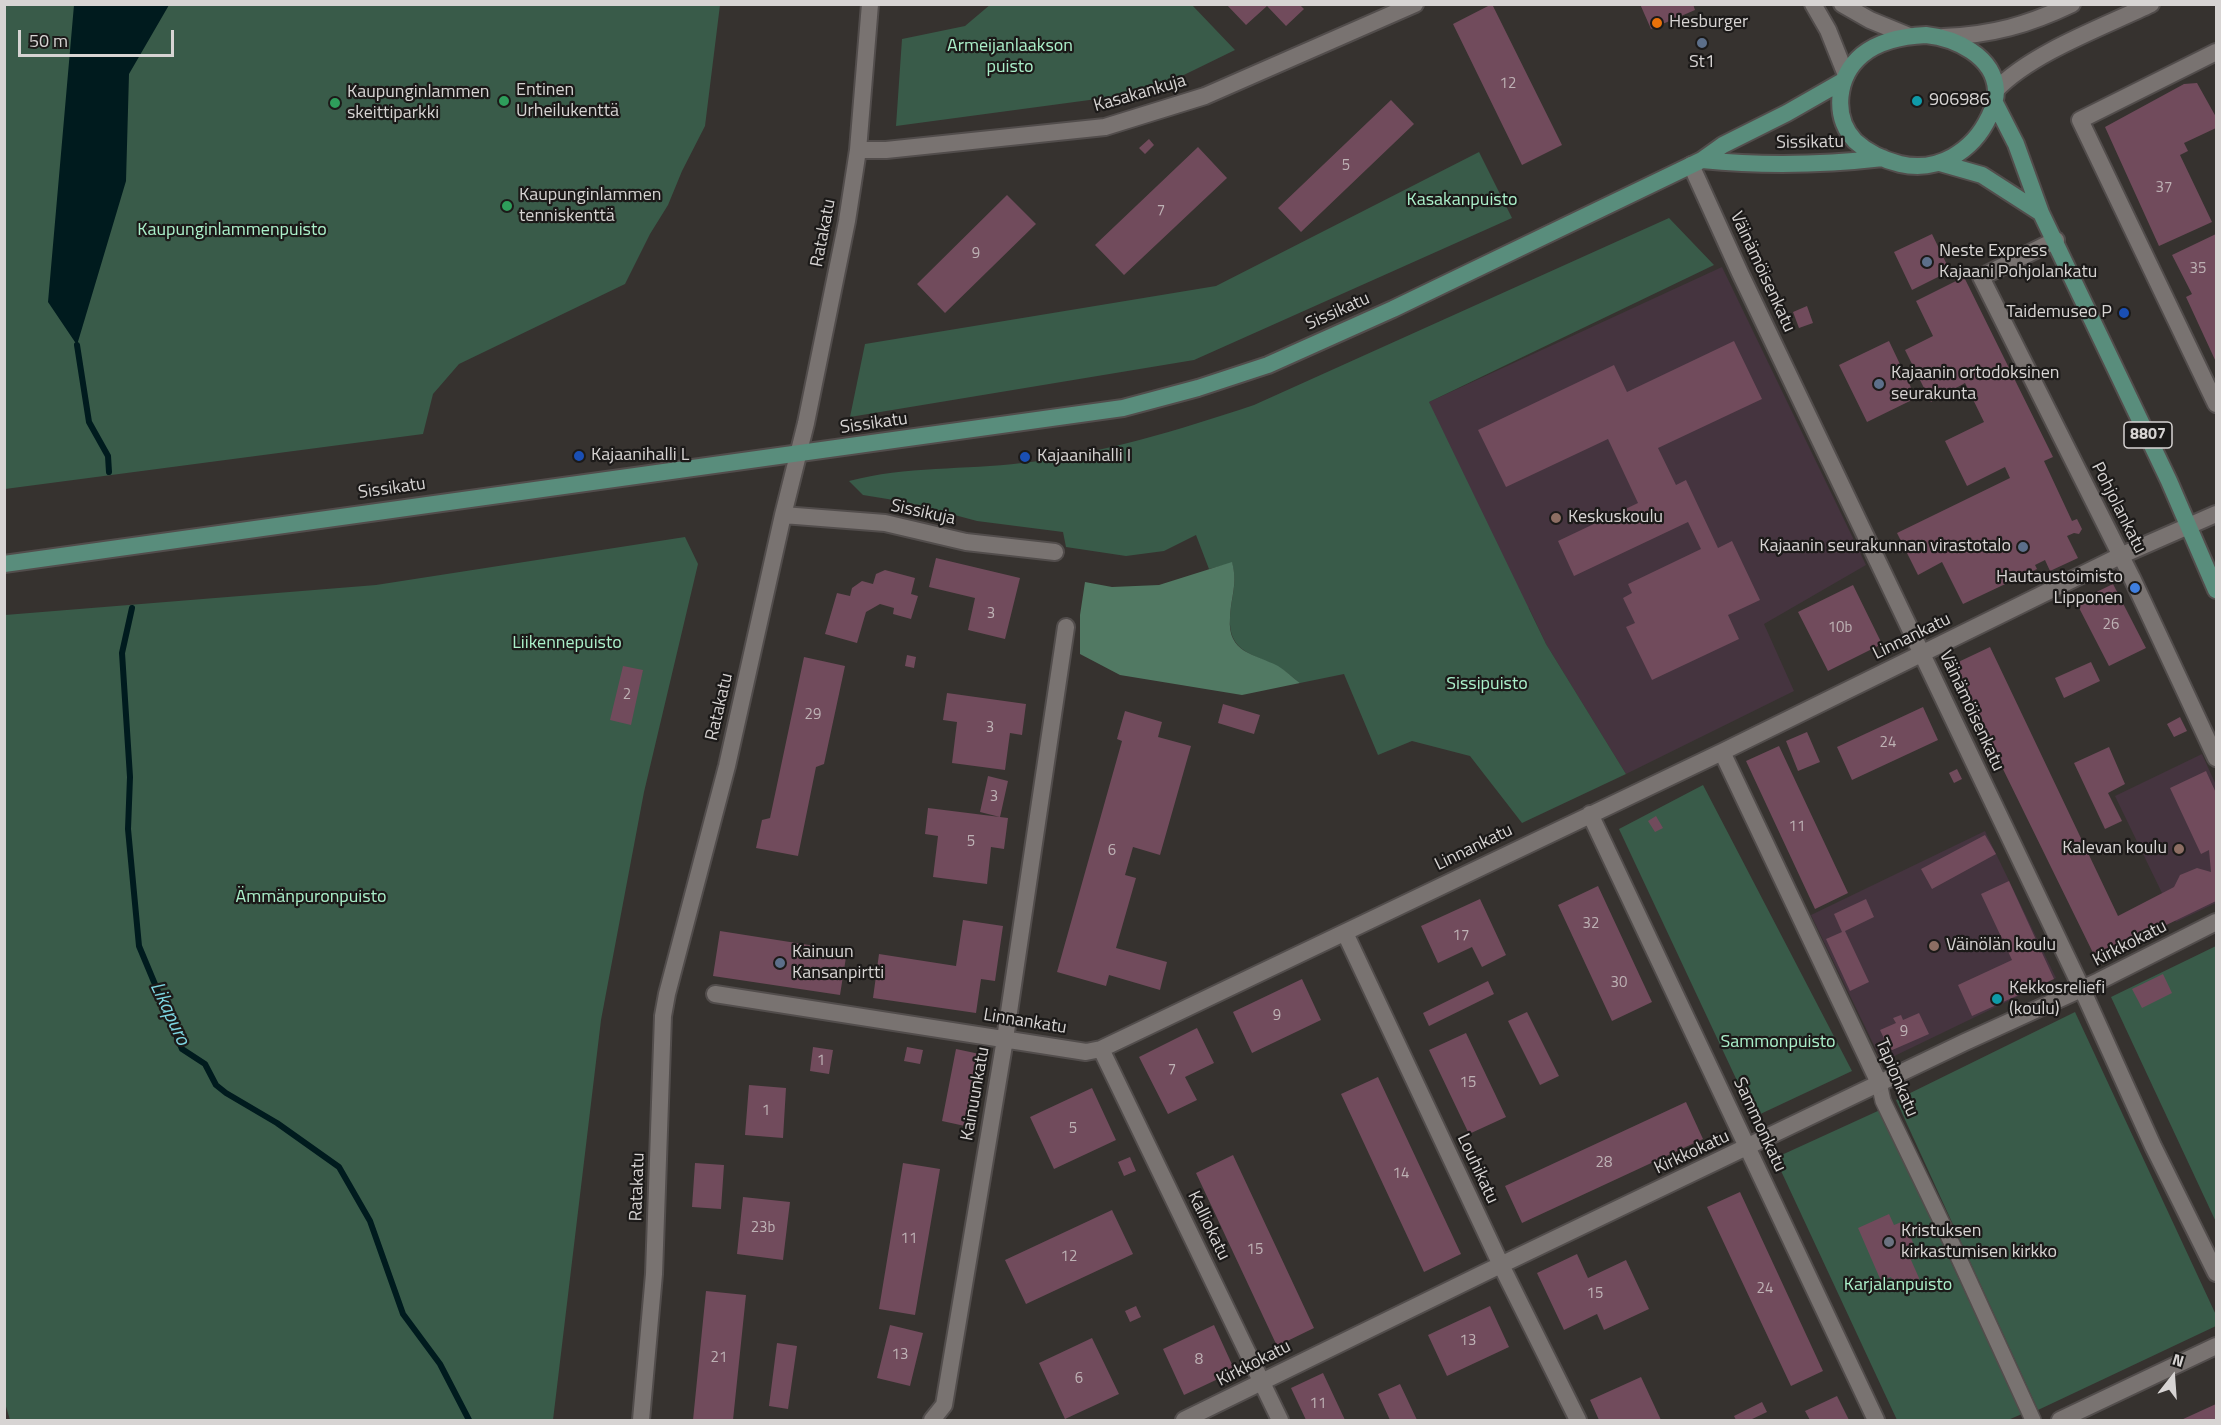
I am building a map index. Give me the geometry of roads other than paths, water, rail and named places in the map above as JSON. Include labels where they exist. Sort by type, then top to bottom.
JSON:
[{"type":"main road","points":[[1995,96],[1983,128],[1971,144],[1956,155],[1924,166],[1902,164],[1865,149],[1847,129],[1840,107],[1844,78],[1853,64],[1864,54],[1888,40],[1909,36],[1943,37],[1957,43],[1980,59],[1991,73],[1995,96],[2016,144],[2041,213]]},
{"type":"main road","name":"Sissikatu","points":[[4,564],[1123,408],[1198,388],[1268,365],[1393,309],[1696,162],[1723,145],[1787,113],[1844,78]]},
{"type":"main road","name":"Sissikatu","points":[[1696,162],[1827,164],[1883,158]]},
{"type":"main road","points":[[1940,162],[1982,175],[2041,213]]},
{"type":"main road","name":"8807","points":[[2041,213],[2056,240],[2169,481],[2217,590]]},
{"type":"street","name":"Ratakatu","points":[[641,1420],[654,1274],[663,1016],[666,994],[727,766],[848,221],[858,150],[870,4]]},
{"type":"street","name":"Kasakankuja","points":[[858,150],[886,150],[1105,127],[1205,96],[1415,4]]},
{"type":"street","points":[[1813,4],[1828,30],[1844,78]]},
{"type":"street","points":[[1842,4],[1870,20],[1909,36]]},
{"type":"street","points":[[1943,37],[1975,35],[2016,26],[2038,20],[2072,4]]},
{"type":"street","points":[[1995,96],[2005,80],[2032,61],[2151,4]]},
{"type":"street","points":[[2217,52],[2079,120],[2217,404]]},
{"type":"street","name":"Väinämöisenkatu","points":[[1696,162],[1740,273],[2082,988],[2153,1146],[2217,1273]]},
{"type":"street","name":"Pohjolankatu","points":[[2056,240],[1981,277],[2132,578],[2217,758]]},
{"type":"street","name":"Linnankatu","points":[[715,994],[1086,1052],[1101,1049],[1722,752],[2120,556],[2217,514]]},
{"type":"street","name":"Sissikuja","points":[[783,515],[885,523],[966,542],[1055,552]]},
{"type":"street","name":"Kainuunkatu","points":[[932,1420],[944,1405],[1005,1039],[1066,627]]},
{"type":"street","name":"Tapionkatu","points":[[1722,752],[1879,1083],[1883,1101],[1956,1252],[2033,1420]]},
{"type":"street","name":"Sammonkatu","points":[[1590,814],[1875,1420]]},
{"type":"street","name":"Kirkkokatu","points":[[1184,1420],[1501,1265],[2217,922]]},
{"type":"street","name":"Louhikatu","points":[[1345,933],[1501,1265],[1578,1420]]},
{"type":"street","name":"Kalliokatu","points":[[1101,1049],[1280,1420]]},
{"type":"street","points":[[2060,1420],[2217,1347]]},
{"type":"water","points":[[74,5],[169,5],[129,74],[126,181],[77,345],[48,302]]},
{"type":"waterway","points":[[77,345],[89,422],[108,456],[109,472]]},
{"type":"waterway","name":"Likapuro","points":[[132,608],[122,653],[130,777],[128,829],[139,946],[182,1049],[205,1064],[216,1085],[226,1093],[277,1123],[339,1167],[370,1221],[403,1314],[440,1364],[469,1420]]},
{"type":"place","name":"Hesburger","points":[[1657,23]]},
{"type":"place","name":"St1","points":[[1702,43]]},
{"type":"place","name":"Entinen Urheilukenttä","points":[[504,101]]},
{"type":"place","name":"906986","points":[[1917,101]]},
{"type":"place","name":"Kaupunginlammen skeittiparkki","points":[[335,103]]},
{"type":"place","name":"Kaupunginlammen tenniskenttä","points":[[507,206]]},
{"type":"place","name":"Neste Express Kajaani Pohjolankatu","points":[[1927,262]]},
{"type":"place","name":"Taidemuseo P","points":[[2124,313]]},
{"type":"place","name":"Kajaanin ortodoksinen seurakunta","points":[[1879,384]]},
{"type":"place","name":"Kajaanihalli L","points":[[579,456]]},
{"type":"place","name":"Kajaanihalli I","points":[[1025,457]]},
{"type":"place","name":"Keskuskoulu","points":[[1556,518]]},
{"type":"place","name":"Kajaanin seurakunnan virastotalo","points":[[2023,547]]},
{"type":"place","name":"Hautaustoimisto Lipponen","points":[[2135,588]]},
{"type":"place","name":"Kalevan koulu","points":[[2179,849]]},
{"type":"place","name":"Väinölän koulu","points":[[1934,946]]},
{"type":"place","name":"Kainuun Kansanpirtti","points":[[780,963]]},
{"type":"place","name":"Kekkosreliefi (koulu)","points":[[1997,999]]},
{"type":"place","name":"Kristuksen kirkastumisen kirkko","points":[[1889,1242]]},
{"type":"park label","name":"Armeijanlaakson puisto","points":[[1010,57]]},
{"type":"park label","name":"Kasakanpuisto","points":[[1462,201]]},
{"type":"park label","name":"Kaupunginlammenpuisto","points":[[232,231]]},
{"type":"park label","name":"Liikennepuisto","points":[[567,644]]},
{"type":"park label","name":"Sissipuisto","points":[[1487,685]]},
{"type":"park label","name":"Ämmänpuronpuisto","points":[[311,898]]},
{"type":"park label","name":"Sammonpuisto","points":[[1778,1043]]},
{"type":"park label","name":"Karjalanpuisto","points":[[1898,1286]]}]
